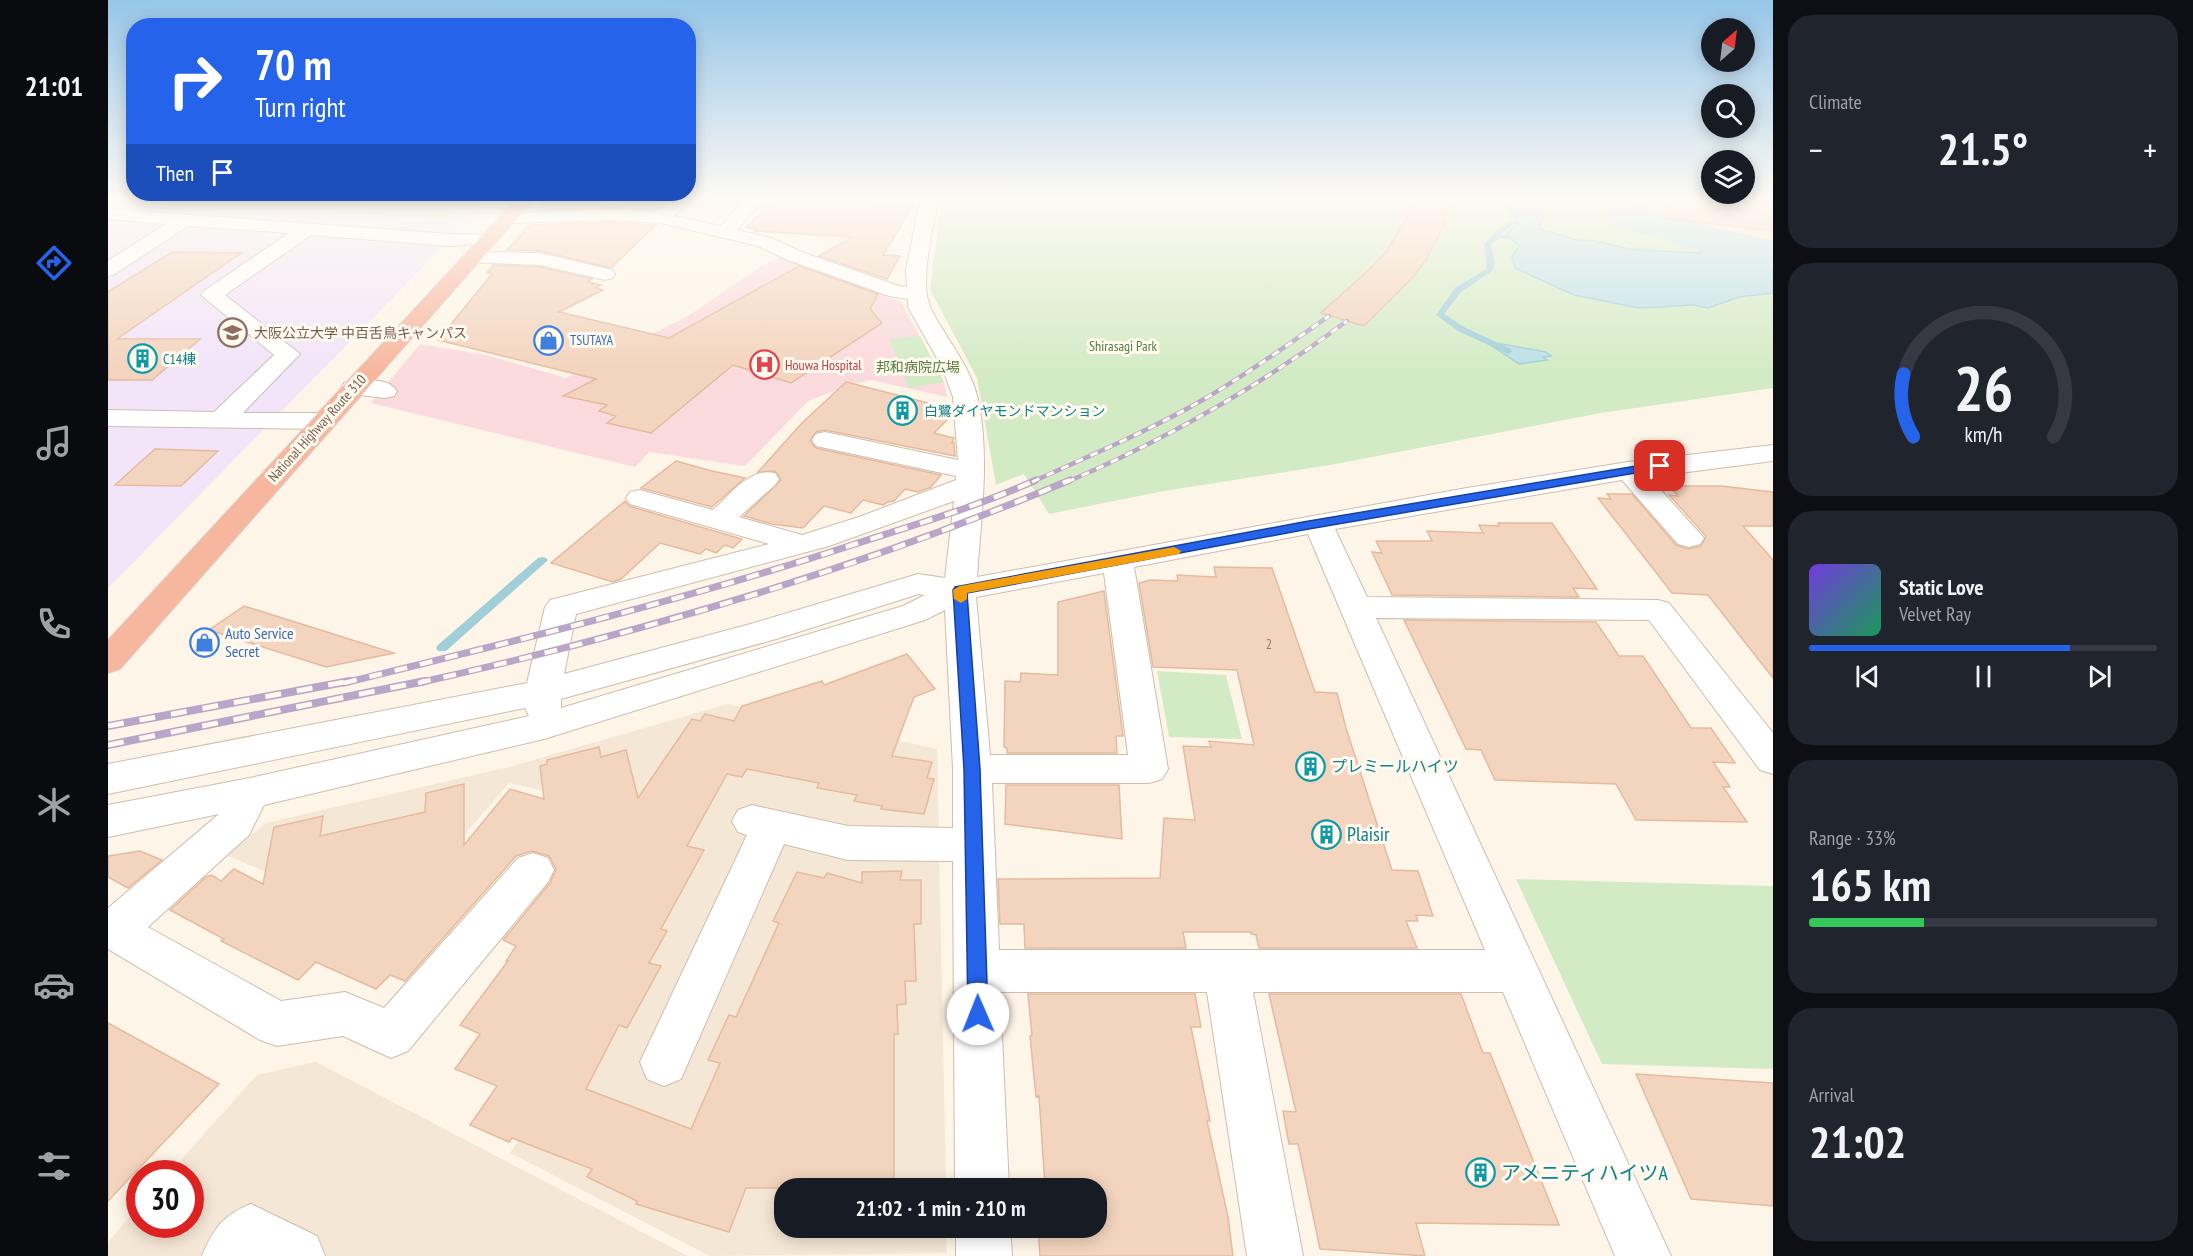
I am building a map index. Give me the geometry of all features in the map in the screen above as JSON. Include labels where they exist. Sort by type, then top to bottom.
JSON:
[{"type":"highway","name":"National Highway Route 310","points":[[108,661],[474,255]]},
{"type":"street","points":[[108,270],[132,255]]},
{"type":"street","points":[[221,420],[288,354],[211,295],[270,255]]},
{"type":"street","points":[[792,255],[896,292],[917,294]]},
{"type":"street","points":[[919,255],[916,271],[919,307],[954,367],[965,397],[972,455],[960,590],[972,769],[982,1178]]},
{"type":"street","points":[[471,258],[577,258],[605,274]]},
{"type":"street","points":[[354,388],[378,388],[385,391]]},
{"type":"street","points":[[108,418],[323,421]]},
{"type":"street","points":[[825,440],[970,478]]},
{"type":"street","points":[[108,821],[250,794],[543,709],[914,613],[960,590],[1628,470],[1773,453]]},
{"type":"street","points":[[1628,470],[1689,538]]},
{"type":"street","points":[[543,709],[561,607],[802,545],[926,504],[970,478]]},
{"type":"street","points":[[718,521],[765,479]]},
{"type":"street","points":[[640,498],[802,545]]},
{"type":"street","points":[[1318,524],[1643,1256]]},
{"type":"street","points":[[972,769],[1149,769],[1118,562]]},
{"type":"street","points":[[1355,607],[1658,610],[1773,760]]},
{"type":"street","points":[[108,779],[543,709]]},
{"type":"street","points":[[250,794],[235,824],[114,930],[277,1024],[345,1014],[391,1035],[533,870]]},
{"type":"street","points":[[664,1062],[762,823],[848,843],[974,845]]},
{"type":"street","points":[[1226,970],[1275,1256]]},
{"type":"street","points":[[977,971],[1517,970]]},
{"type":"street","points":[[230,1256],[251,1231],[297,1256]]},
{"type":"street","points":[[983,1238],[984,1256]]},
{"type":"shaded area","name":"大阪公立大学 中百舌鳥キャンパス","points":[[108,255],[435,255],[108,588]]},
{"type":"shaded area","name":"Houwa Hospital","points":[[781,256],[901,302],[944,382],[947,397],[871,380],[849,385],[808,401],[745,466],[649,452],[635,467],[371,403],[420,344],[486,355],[566,378],[688,316],[762,266]]},
{"type":"shaded area","points":[[728,704],[937,749],[946,1178],[774,1178],[774,1238],[946,1238],[947,1253],[710,1256],[510,1153],[568,1066],[656,816],[509,783],[388,924],[226,855],[266,823],[509,767]]},
{"type":"shaded area","points":[[316,1062],[688,1256],[108,1256],[108,1242],[126,1221],[126,1238],[204,1238],[204,1160],[181,1160],[257,1075]]},
{"type":"green space","name":"Shirasagi Park","points":[[934,255],[1754,255],[1773,260],[1773,388],[1601,413],[1330,465],[1164,491],[1049,514],[1024,474],[996,485],[977,378],[930,289]]},
{"type":"green space","name":"邦和病院広場","points":[[920,336],[944,382],[909,388],[889,339]]},
{"type":"green space","points":[[1157,671],[1226,675],[1242,739],[1169,737]]},
{"type":"green space","points":[[1516,879],[1773,886],[1773,1069],[1602,1064]]},
{"type":"water","points":[[1514,255],[1773,255],[1773,293],[1739,297],[1708,308],[1693,305],[1639,308],[1574,295],[1515,268]]},
{"type":"water","points":[[1496,343],[1546,352],[1551,356],[1543,357],[1547,360],[1519,364],[1489,344]]},
{"type":"building","points":[[168,255],[239,255],[117,339],[200,339],[152,380],[108,380],[108,292]]},
{"type":"building","points":[[556,255],[625,255],[611,268]]},
{"type":"building","points":[[883,255],[900,256],[887,279],[819,256]]},
{"type":"building","points":[[1384,255],[1429,255],[1413,277],[1364,326],[1321,313]]},
{"type":"building","points":[[493,265],[540,267],[592,279],[588,282],[601,285],[596,288],[603,290],[559,312],[669,338],[799,266],[878,294],[870,309],[882,323],[791,383],[733,365],[651,433],[607,423],[616,416],[599,411],[607,405],[563,396],[596,379],[438,340],[492,274],[487,273]]},
{"type":"building","points":[[846,382],[952,409],[952,415],[934,433],[954,438],[952,443],[954,443],[955,456],[825,430],[816,432],[810,441],[816,448],[941,475],[931,487],[918,492],[905,489],[894,501],[883,505],[863,500],[851,513],[824,506],[803,528],[772,524],[744,516],[781,480],[775,471],[758,472],[801,424]]},
{"type":"building","points":[[155,449],[218,451],[181,486],[115,485]]},
{"type":"building","points":[[676,461],[745,478],[712,507],[641,488]]},
{"type":"building","points":[[1669,486],[1721,486],[1773,492],[1773,526],[1743,526],[1773,560],[1773,678],[1708,595],[1672,593],[1598,498],[1611,499],[1607,494],[1632,494],[1676,545],[1688,549],[1701,546],[1706,536],[1669,495],[1678,496]]},
{"type":"building","points":[[625,501],[629,506],[742,539],[733,548],[725,545],[716,553],[706,549],[700,554],[660,543],[621,579],[613,582],[551,563]]},
{"type":"building","points":[[1498,523],[1552,523],[1597,589],[1573,588],[1579,597],[1392,595],[1372,552],[1382,553],[1376,541],[1432,541],[1427,531],[1483,533],[1479,525],[1499,526]]},
{"type":"building","points":[[1214,567],[1272,568],[1315,692],[1337,693],[1392,870],[1418,871],[1433,916],[1416,915],[1418,921],[1406,921],[1417,948],[1259,948],[1256,935],[1251,932],[1183,932],[1186,948],[1025,948],[1024,924],[1000,924],[998,879],[1160,878],[1164,818],[1195,820],[1183,746],[1211,747],[1209,741],[1254,745],[1237,670],[1153,667],[1139,583],[1150,580],[1178,581],[1177,575],[1216,577]]},
{"type":"building","points":[[1104,591],[1123,736],[1116,736],[1117,753],[1007,753],[1007,748],[1004,747],[1005,681],[1020,682],[1021,673],[1058,675],[1058,602]]},
{"type":"building","points":[[244,606],[394,653],[326,667],[209,630]]},
{"type":"building","points":[[1404,620],[1596,622],[1619,656],[1643,656],[1691,728],[1711,728],[1735,763],[1713,762],[1730,787],[1723,787],[1747,822],[1636,820],[1616,784],[1495,780],[1481,750],[1466,749]]},
{"type":"building","points":[[907,654],[935,689],[914,697],[892,756],[932,762],[927,778],[934,779],[924,814],[881,809],[882,806],[854,801],[857,795],[817,788],[819,783],[747,769],[742,777],[727,774],[687,846],[704,850],[661,929],[667,931],[649,963],[661,966],[627,1028],[619,1025],[586,1089],[691,1129],[720,1063],[708,1060],[729,1015],[736,1017],[779,923],[773,921],[797,872],[824,878],[827,873],[862,883],[862,872],[902,871],[900,880],[921,880],[921,924],[914,924],[916,981],[905,981],[906,1004],[897,1005],[898,1034],[894,1034],[894,1178],[774,1178],[774,1188],[746,1188],[729,1232],[636,1204],[637,1201],[587,1177],[592,1169],[512,1138],[509,1142],[470,1125],[497,1086],[455,1069],[480,1034],[460,1025],[508,961],[506,961],[516,946],[503,940],[550,883],[556,869],[549,856],[532,851],[516,856],[405,981],[390,975],[376,989],[316,962],[298,980],[221,941],[224,939],[170,910],[206,877],[212,875],[221,881],[234,869],[263,884],[274,827],[323,816],[320,836],[425,812],[426,793],[464,784],[464,845],[510,789],[544,799],[540,766],[547,764],[547,760],[599,747],[601,757],[626,750],[638,798],[692,719],[700,721],[705,714],[734,721],[742,706],[822,681],[824,685]]},
{"type":"building","points":[[1006,785],[1119,785],[1122,839],[1005,824]]},
{"type":"building","points":[[140,851],[162,860],[128,888],[108,877],[108,856]]},
{"type":"building","points":[[1028,994],[1195,994],[1201,1027],[1191,1027],[1210,1121],[1207,1121],[1228,1217],[1233,1256],[1040,1256],[1039,1238],[1107,1238],[1107,1178],[1044,1178],[1039,1096],[1036,1097],[1030,1036],[1032,1035]]},
{"type":"building","points":[[1269,994],[1461,994],[1483,1053],[1490,1053],[1559,1225],[1416,1223],[1425,1256],[1320,1249],[1298,1144],[1289,1144],[1283,1111],[1296,1112]]},
{"type":"building","points":[[108,1023],[219,1084],[147,1160],[126,1160],[126,1182],[108,1201]]},
{"type":"building","points":[[1636,1074],[1773,1083],[1773,1206],[1691,1199]]},
{"type":"waterway","points":[[1489,255],[1491,264],[1488,271],[1458,290],[1440,315],[1461,329],[1508,351]]},
{"type":"waterway","points":[[442,648],[542,560]]},
{"type":"railway","points":[[1032,482],[1185,410],[1238,379],[1329,316]]},
{"type":"railway","points":[[1067,482],[1141,448],[1212,410],[1281,368],[1347,321]]},
{"type":"railway","points":[[344,683],[600,619],[726,584],[945,515],[1036,480]]},
{"type":"railway","points":[[418,683],[585,643],[749,596],[911,542],[1070,480]]},
{"type":"railway","points":[[108,726],[350,681]]},
{"type":"railway","points":[[108,745],[425,681]]},
{"type":"slow traffic","points":[[961,599],[960,590],[1174,551]]},
{"type":"place","name":"大阪公立大学 中百舌鳥キャンパス","points":[[233,333]]},
{"type":"place","name":"TSUTAYA","points":[[549,340]]},
{"type":"place","name":"C14棟","points":[[142,359]]},
{"type":"place","name":"Houwa Hospital","points":[[764,365]]},
{"type":"place","name":"白鷺ダイヤモンドマンション","points":[[903,411]]},
{"type":"place","name":"Auto Service Secret","points":[[204,642]]},
{"type":"place","name":"プレミールハイツ","points":[[1310,766]]},
{"type":"place","name":"Plaisir","points":[[1326,834]]},
{"type":"place","name":"アメニティハイツA","points":[[1480,1173]]},
{"type":"route","points":[[978,1014],[972,769],[960,590],[1303,526],[1660,466]]}]
